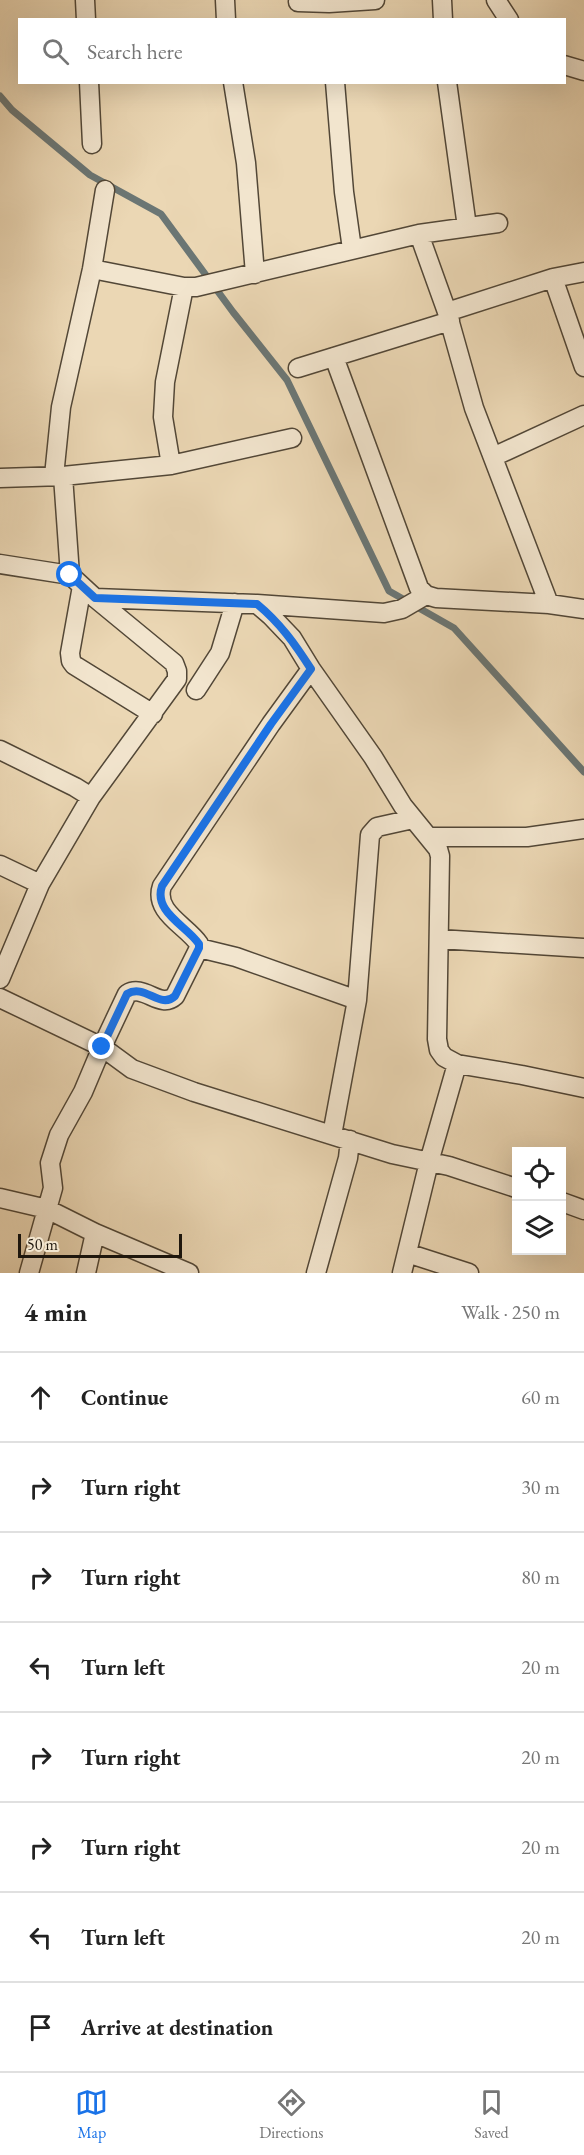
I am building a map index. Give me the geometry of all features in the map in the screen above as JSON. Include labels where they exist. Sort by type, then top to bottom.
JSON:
[{"type":"street","points":[[86,0],[86,18]]},
{"type":"street","points":[[225,0],[226,18]]},
{"type":"street","points":[[298,2],[334,7],[375,0]]},
{"type":"street","points":[[442,0],[443,18]]},
{"type":"street","points":[[496,0],[508,18]]},
{"type":"street","points":[[566,66],[584,71]]},
{"type":"street","points":[[89,84],[92,144]]},
{"type":"street","points":[[233,84],[246,163],[255,274]]},
{"type":"street","points":[[335,84],[344,192],[352,249]]},
{"type":"street","points":[[447,84],[467,227]]},
{"type":"street","points":[[105,190],[92,269],[61,407],[58,477],[82,586],[70,653],[74,665],[153,714]]},
{"type":"street","points":[[92,269],[190,287],[215,284],[419,234],[498,223]]},
{"type":"street","points":[[419,234],[449,316],[474,408],[549,604]]},
{"type":"street","points":[[298,368],[553,278],[584,272]]},
{"type":"street","points":[[553,278],[584,367]]},
{"type":"street","points":[[171,465],[163,417],[165,393],[190,287]]},
{"type":"street","points":[[334,357],[419,588],[426,595],[436,598],[549,604],[584,609]]},
{"type":"street","points":[[494,457],[584,416]]},
{"type":"street","points":[[0,478],[58,477],[171,465],[292,438]]},
{"type":"street","points":[[0,564],[82,586],[235,603],[390,612],[402,609],[426,595]]},
{"type":"street","points":[[0,977],[40,884],[91,797],[177,680],[174,663],[82,586]]},
{"type":"street","points":[[196,690],[220,653],[235,603]]},
{"type":"street","points":[[257,604],[292,639],[374,757],[403,806],[431,837],[438,849],[440,856],[437,1039],[439,1050],[444,1057],[457,1064],[522,1074],[584,1088]]},
{"type":"street","points":[[29,1273],[53,1188],[50,1163],[59,1135],[82,1092],[127,994],[137,990],[161,1000],[171,999],[199,948],[197,940],[168,913],[163,905],[160,897],[162,886],[271,724],[311,669]]},
{"type":"street","points":[[0,750],[91,797]]},
{"type":"street","points":[[332,1135],[357,1000],[370,835],[377,827],[413,819]]},
{"type":"street","points":[[431,837],[527,837],[584,829]]},
{"type":"street","points":[[0,865],[40,884]]},
{"type":"street","points":[[439,939],[584,948]]},
{"type":"street","points":[[199,948],[236,957],[357,1000]]},
{"type":"street","points":[[0,998],[102,1047],[132,1069],[194,1092],[392,1154],[449,1166],[512,1187]]},
{"type":"street","points":[[402,1273],[429,1162],[457,1064]]},
{"type":"street","points":[[316,1273],[348,1158],[350,1140]]},
{"type":"street","points":[[0,1198],[47,1209],[95,1233],[189,1273]]},
{"type":"street","points":[[566,1204],[584,1210]]},
{"type":"street","points":[[86,1273],[95,1233]]},
{"type":"street","points":[[408,1253],[469,1273]]},
{"type":"waterway","points":[[0,96],[12,110],[90,175],[161,214],[233,312],[287,380],[389,591],[454,628],[584,772]]},
{"type":"route","points":[[70,575],[95,598],[257,604],[292,639],[311,669],[271,724],[162,886],[160,897],[168,913],[199,944],[175,996],[161,1000],[137,990],[127,994],[102,1047]]}]
